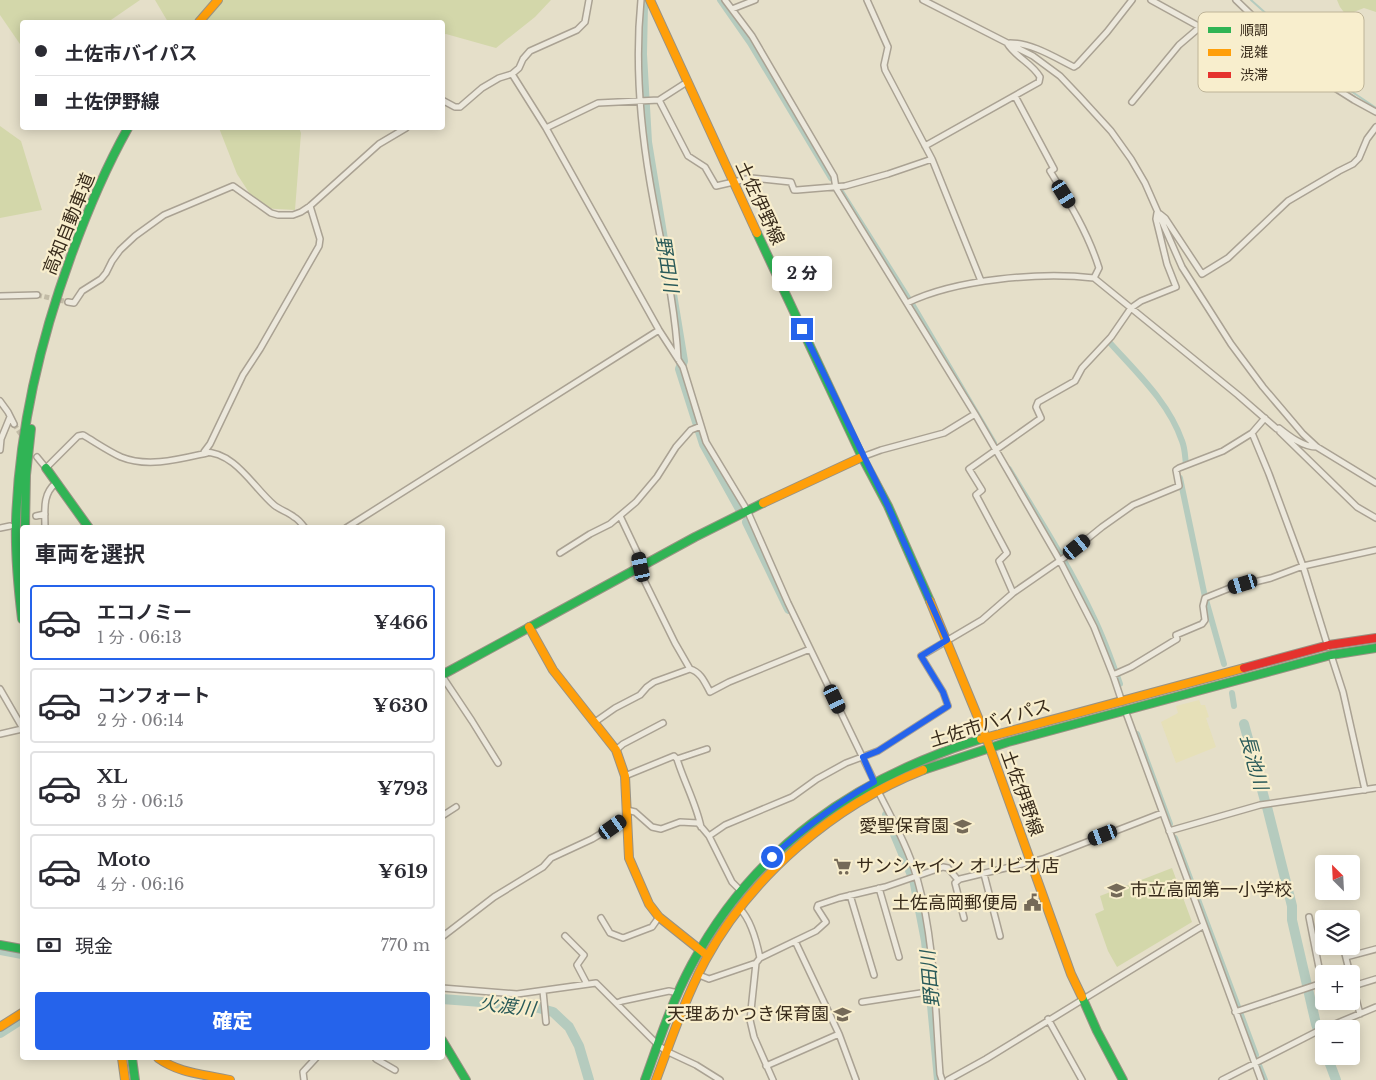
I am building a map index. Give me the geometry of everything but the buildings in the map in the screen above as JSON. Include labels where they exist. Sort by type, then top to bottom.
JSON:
[{"type":"main road","points":[[201,20],[218,0]]},
{"type":"main road","name":"土佐伊野線","points":[[650,0],[862,457],[888,506],[947,640],[990,747],[1071,974],[1123,1080]]},
{"type":"main road","name":"高知自動車道","points":[[20,597],[16,552],[18,472],[28,398],[44,334],[67,263],[90,204],[127,130]]},
{"type":"main road","name":"高知自動車道","points":[[25,525],[26,475],[44,334]]},
{"type":"main road","points":[[445,674],[747,510],[862,457]]},
{"type":"main road","points":[[46,468],[87,525]]},
{"type":"main road","points":[[529,627],[553,670],[616,750],[625,776],[629,858],[650,904],[659,917],[709,956]]},
{"type":"main road","name":"土佐市バイパス","points":[[645,1080],[657,1044],[678,993],[700,950],[717,923],[740,891],[772,857],[808,826],[846,798],[912,763],[986,737],[1327,646],[1376,638]]},
{"type":"main road","name":"土佐市バイパス","points":[[656,1080],[681,1012],[699,975],[709,956],[740,910],[762,882],[799,847],[829,823],[878,791],[916,773],[990,747],[1332,655],[1376,648]]},
{"type":"main road","points":[[0,945],[20,949]]},
{"type":"main road","points":[[0,1027],[20,1014]]},
{"type":"main road","points":[[445,1045],[466,1080]]},
{"type":"main road","points":[[122,1060],[125,1080]]},
{"type":"main road","points":[[132,1060],[135,1080]]},
{"type":"main road","points":[[161,1060],[178,1070],[195,1075],[230,1080]]},
{"type":"street","points":[[445,102],[455,107],[460,107],[482,88],[499,78],[512,74],[519,68],[523,59],[530,52],[582,26],[585,22],[589,0]]},
{"type":"street","points":[[641,0],[639,49],[644,100],[645,148],[680,363],[706,442],[747,510],[809,649],[891,814],[916,876],[929,938],[942,1080]]},
{"type":"street","points":[[726,0],[752,36],[834,176],[836,188],[878,258],[910,301],[1061,560],[1116,673],[1125,710],[1261,1080]]},
{"type":"street","points":[[732,9],[755,0]]},
{"type":"street","points":[[867,0],[888,47],[884,65],[885,70],[932,159],[980,281]]},
{"type":"street","points":[[923,0],[1033,56],[1060,76],[1111,131],[1131,159],[1145,183],[1182,267],[1231,344],[1280,408],[1303,434],[1318,447],[1376,483]]},
{"type":"street","points":[[1006,43],[1019,43],[1074,66],[1077,65],[1107,32],[1132,0]]},
{"type":"street","points":[[1151,0],[1198,26]]},
{"type":"street","points":[[1236,0],[1248,12]]},
{"type":"street","points":[[1132,102],[1180,45],[1198,29]]},
{"type":"street","points":[[925,146],[1039,82],[1040,77],[1037,72],[1010,49],[1006,43]]},
{"type":"street","points":[[512,74],[546,128],[659,330],[680,363]]},
{"type":"street","points":[[546,128],[593,104],[659,100],[687,82]]},
{"type":"street","points":[[1341,92],[1376,112]]},
{"type":"street","points":[[1015,96],[1054,169],[1050,171],[1078,216],[1094,252],[1099,268],[1094,278]]},
{"type":"street","points":[[659,100],[688,156],[705,167],[714,185],[726,185],[750,178],[785,180],[791,182],[794,190],[836,188],[888,174],[932,159]]},
{"type":"street","points":[[1157,212],[1165,218],[1202,274],[1228,258],[1288,201],[1353,164],[1376,127]]},
{"type":"street","points":[[68,302],[74,303],[82,291],[101,279],[120,250],[135,236],[164,216],[233,186],[278,215],[293,215],[310,206],[379,144],[403,130]]},
{"type":"street","points":[[302,525],[293,516],[272,504],[245,474],[233,464],[212,452],[204,452],[210,444],[243,375],[319,246],[320,239],[310,206]]},
{"type":"street","points":[[1013,593],[999,561],[1007,553],[976,495],[982,490],[969,469],[1041,418],[1036,406],[1038,402],[1076,381],[1082,368],[1111,337],[1131,308],[1140,301],[1176,287],[1167,264],[1156,220],[1157,212]]},
{"type":"street","points":[[910,301],[936,291],[980,281],[1080,276],[1094,278],[1232,389],[1277,429],[1357,506],[1376,518]]},
{"type":"street","points":[[0,296],[37,295]]},
{"type":"street","points":[[350,525],[659,330]]},
{"type":"street","points":[[0,402],[14,424]]},
{"type":"street","points":[[862,457],[880,450],[944,433],[975,414]]},
{"type":"street","points":[[0,450],[1,439],[10,418]]},
{"type":"street","points":[[709,836],[732,822],[792,797],[817,779],[846,763],[878,751],[948,706],[943,692],[921,656],[982,620],[1013,593],[1061,560],[1133,505],[1179,486],[1176,470],[1178,468],[1223,451],[1252,433],[1265,418]]},
{"type":"street","points":[[560,553],[610,524],[636,502],[653,482],[676,447],[694,428],[701,426]]},
{"type":"street","points":[[1277,429],[1280,428],[1292,438],[1313,447],[1318,447]]},
{"type":"street","points":[[1252,433],[1303,566],[1327,646],[1332,655],[1343,692],[1365,790]]},
{"type":"street","points":[[37,457],[46,468],[78,436],[83,434],[121,457],[151,462],[212,452]]},
{"type":"street","points":[[46,525],[48,490],[56,483]]},
{"type":"street","points":[[36,516],[45,514]]},
{"type":"street","points":[[620,516],[639,556],[644,580],[690,669]]},
{"type":"street","points":[[0,528],[10,526]]},
{"type":"street","points":[[1116,673],[1131,667],[1177,639],[1176,635],[1202,624],[1206,620],[1202,606],[1205,598],[1230,588],[1271,578],[1303,566],[1376,550]]},
{"type":"street","points":[[595,722],[615,708],[640,695],[654,682],[690,669],[695,670],[702,678],[710,692],[729,682],[809,649]]},
{"type":"street","points":[[445,680],[498,763]]},
{"type":"street","points":[[0,689],[20,724]]},
{"type":"street","points":[[616,750],[623,744],[663,723]]},
{"type":"street","points":[[0,734],[20,728]]},
{"type":"street","points":[[677,759],[707,748]]},
{"type":"street","points":[[625,776],[674,756],[677,759],[683,779],[698,811],[701,827]]},
{"type":"street","points":[[1169,831],[1260,805],[1376,788]]},
{"type":"street","points":[[445,814],[456,807]]},
{"type":"street","points":[[445,935],[494,897],[543,867],[551,858],[592,839],[627,814],[635,812],[652,827],[661,829],[680,822],[698,823],[709,836],[732,882],[740,891]]},
{"type":"street","points":[[958,880],[1031,862],[1162,813]]},
{"type":"street","points":[[699,975],[709,979],[758,961],[816,931],[826,922],[817,908],[818,905],[880,888],[943,867],[948,868],[958,880]]},
{"type":"street","points":[[984,874],[1000,936]]},
{"type":"street","points":[[958,880],[956,884],[964,918]]},
{"type":"street","points":[[880,888],[899,957]]},
{"type":"street","points":[[850,895],[874,974]]},
{"type":"street","points":[[740,910],[746,915],[757,947],[758,961],[750,1020],[754,1037],[773,1080]]},
{"type":"street","points":[[600,918],[610,933],[623,938],[652,927],[659,917]]},
{"type":"street","points":[[1237,1011],[1322,982],[1309,917]]},
{"type":"street","points":[[948,1080],[986,1059],[1048,1019],[1204,925]]},
{"type":"street","points":[[565,936],[584,956],[576,965],[587,984]]},
{"type":"street","points":[[795,941],[839,1034],[856,1080]]},
{"type":"street","points":[[1348,965],[1346,957],[1376,950]]},
{"type":"street","points":[[1360,982],[1376,980]]},
{"type":"street","points":[[445,988],[517,994],[596,982],[657,1044],[720,1080]]},
{"type":"street","points":[[543,991],[546,1022]]},
{"type":"street","points":[[618,1003],[669,991],[678,993]]},
{"type":"street","points":[[862,1002],[934,991]]},
{"type":"street","points":[[1222,1080],[1322,1029],[1376,1008]]},
{"type":"street","points":[[1359,1010],[1360,1014]]},
{"type":"street","points":[[1048,1019],[1082,1080]]},
{"type":"street","points":[[766,1066],[839,1034]]},
{"type":"street","points":[[304,1080],[303,1072],[314,1060]]},
{"type":"street","points":[[378,1060],[395,1070]]},
{"type":"shaded area","points":[[1199,700],[1201,705],[1205,705],[1209,717],[1206,718],[1216,747],[1176,763],[1161,722],[1178,713],[1176,706]]},
{"type":"green space","points":[[0,0],[140,0],[111,20],[20,20],[20,44],[0,15]]},
{"type":"green space","points":[[155,0],[551,0],[535,17],[496,48],[445,34],[445,20],[167,20]]},
{"type":"green space","points":[[1337,0],[1376,0],[1376,12],[1364,8],[1354,12],[1344,12]]},
{"type":"green space","points":[[0,126],[21,141],[42,210],[0,218]]},
{"type":"green space","points":[[220,130],[300,130],[295,210],[259,208],[237,174]]},
{"type":"green space","points":[[1172,868],[1192,922],[1117,967],[1108,951],[1095,914],[1104,910],[1100,896]]},
{"type":"waterway","points":[[720,0],[750,43],[831,178]]},
{"type":"waterway","points":[[1251,0],[1264,12]]},
{"type":"waterway","name":"野田川","points":[[643,5],[642,54],[647,142],[683,361],[680,369],[704,444],[740,509]]},
{"type":"waterway","points":[[1352,92],[1376,108]]},
{"type":"waterway","points":[[840,190],[912,304],[994,443]]},
{"type":"waterway","points":[[1111,344],[1152,390],[1169,414],[1183,444],[1186,464]]},
{"type":"waterway","points":[[1009,469],[1053,541],[1084,597],[1097,624],[1120,684]]},
{"type":"waterway","points":[[1180,478],[1205,597]]},
{"type":"waterway","name":"野田川","points":[[747,522],[789,609]]},
{"type":"waterway","points":[[1206,600],[1224,664]]},
{"type":"waterway","points":[[1232,693],[1234,706]]},
{"type":"waterway","name":"長池川","points":[[1244,724],[1265,801]]},
{"type":"waterway","points":[[1137,734],[1170,824]]},
{"type":"waterway","name":"長池川","points":[[1267,807],[1292,906],[1292,920],[1315,1020]]},
{"type":"waterway","name":"野田川","points":[[887,815],[912,875]]},
{"type":"waterway","points":[[1175,838],[1256,1055]]},
{"type":"waterway","name":"野田川","points":[[914,879],[926,941],[939,1080]]},
{"type":"waterway","points":[[0,950],[20,954]]},
{"type":"waterway","name":"火渡川","points":[[445,999],[531,1006],[553,1012],[569,1027],[579,1046],[589,1080]]},
{"type":"waterway","name":"火渡川","points":[[0,1033],[20,1020]]},
{"type":"waterway","points":[[1259,1065],[1265,1080]]},
{"type":"waterway","name":"長池川","points":[[1330,1065],[1336,1080]]},
{"type":"tunnel","points":[[37,295],[68,302]]},
{"type":"tunnel","points":[[14,424],[22,436]]},
{"type":"traffic: fast","points":[[20,599],[16,546],[18,487],[33,386],[50,320],[83,223],[127,130]]},
{"type":"traffic: fast","points":[[757,233],[862,457],[888,506],[930,601]]},
{"type":"traffic: fast","points":[[25,525],[26,475],[31,429]]},
{"type":"traffic: fast","points":[[46,468],[87,525]]},
{"type":"traffic: fast","points":[[445,673],[695,537],[763,503]]},
{"type":"traffic: fast","points":[[923,770],[1008,742],[1331,655],[1376,648]]},
{"type":"traffic: fast","points":[[645,1080],[672,1007],[692,964],[717,922],[746,885],[778,852],[813,822],[851,796],[892,774],[935,755],[981,739]]},
{"type":"traffic: fast","points":[[0,945],[20,949]]},
{"type":"traffic: fast","points":[[1082,997],[1097,1031],[1123,1080]]},
{"type":"traffic: fast","points":[[445,1045],[466,1080]]},
{"type":"traffic: fast","points":[[132,1060],[135,1080]]},
{"type":"traffic: slow","points":[[201,20],[218,0]]},
{"type":"traffic: slow","points":[[650,0],[757,233]]},
{"type":"traffic: slow","points":[[763,503],[862,457]]},
{"type":"traffic: slow","points":[[930,601],[986,737],[1071,974],[1082,997]]},
{"type":"traffic: slow","points":[[529,627],[553,670],[616,750],[625,776],[629,858],[649,904],[659,917],[704,953]]},
{"type":"traffic: slow","points":[[981,739],[1244,668]]},
{"type":"traffic: slow","points":[[656,1080],[698,975],[724,930],[746,900],[771,872],[827,823],[890,785],[923,770]]},
{"type":"traffic: slow","points":[[0,1027],[20,1014]]},
{"type":"traffic: slow","points":[[122,1060],[125,1080]]},
{"type":"traffic: slow","points":[[161,1060],[193,1073],[230,1080]]},
{"type":"traffic: jam","points":[[1244,668],[1329,645],[1376,638]]},
{"type":"place","name":"愛聖保育園","points":[[963,826]]},
{"type":"place","name":"サンシャイン オリビオ店","points":[[842,866]]},
{"type":"place","name":"市立高岡第一小学校","points":[[1116,890]]},
{"type":"place","name":"土佐高岡郵便局","points":[[1032,903]]},
{"type":"place","name":"天理あかつき保育園","points":[[843,1014]]},
{"type":"route","points":[[772,857],[808,826],[846,798],[874,782],[863,757],[878,751],[948,706],[943,692],[921,656],[947,640],[918,578],[888,506],[862,457],[802,329]]}]
